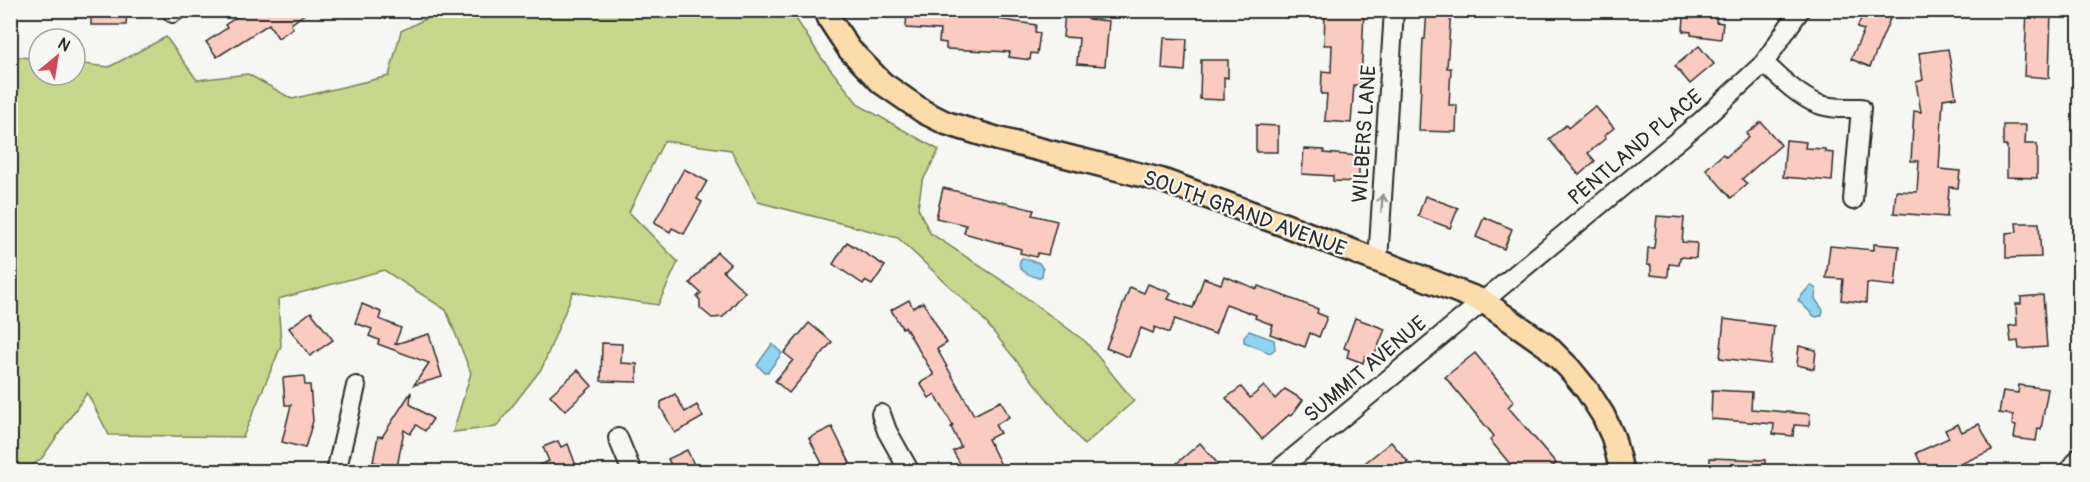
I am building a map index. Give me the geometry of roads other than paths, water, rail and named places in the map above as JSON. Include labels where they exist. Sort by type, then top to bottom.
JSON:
[{"type":"main road","name":"SOUTH GRAND AVENUE","points":[[826,10],[849,48],[882,83],[924,112],[946,123],[998,139],[1161,180],[1483,301],[1547,345],[1587,390],[1603,415],[1616,446],[1622,471]]},
{"type":"street","name":"WILBERS LANE","points":[[1378,261],[1394,10]]},
{"type":"street","name":"PENTLAND PLACE","points":[[1483,301],[1679,141],[1741,86],[1764,63],[1800,10]]},
{"type":"street","points":[[1764,63],[1791,86],[1818,104],[1861,108],[1853,200]]},
{"type":"street","name":"SUMMIT AVENUE","points":[[1276,471],[1483,301]]},
{"type":"street","points":[[336,471],[356,386]]},
{"type":"street","points":[[881,414],[887,431],[910,471]]},
{"type":"street","points":[[618,438],[632,471]]},
{"type":"street","points":[[2067,471],[2079,458]]},
{"type":"water","points":[[1022,258],[1039,263],[1043,269],[1042,276],[1038,278],[1023,271],[1019,265]]},
{"type":"water","points":[[1812,286],[1816,289],[1815,299],[1823,310],[1822,315],[1817,317],[1798,300]]},
{"type":"water","points":[[1249,331],[1274,340],[1275,349],[1270,353],[1244,342],[1244,336]]},
{"type":"water","points":[[772,344],[782,353],[768,372],[764,372],[757,365]]}]
